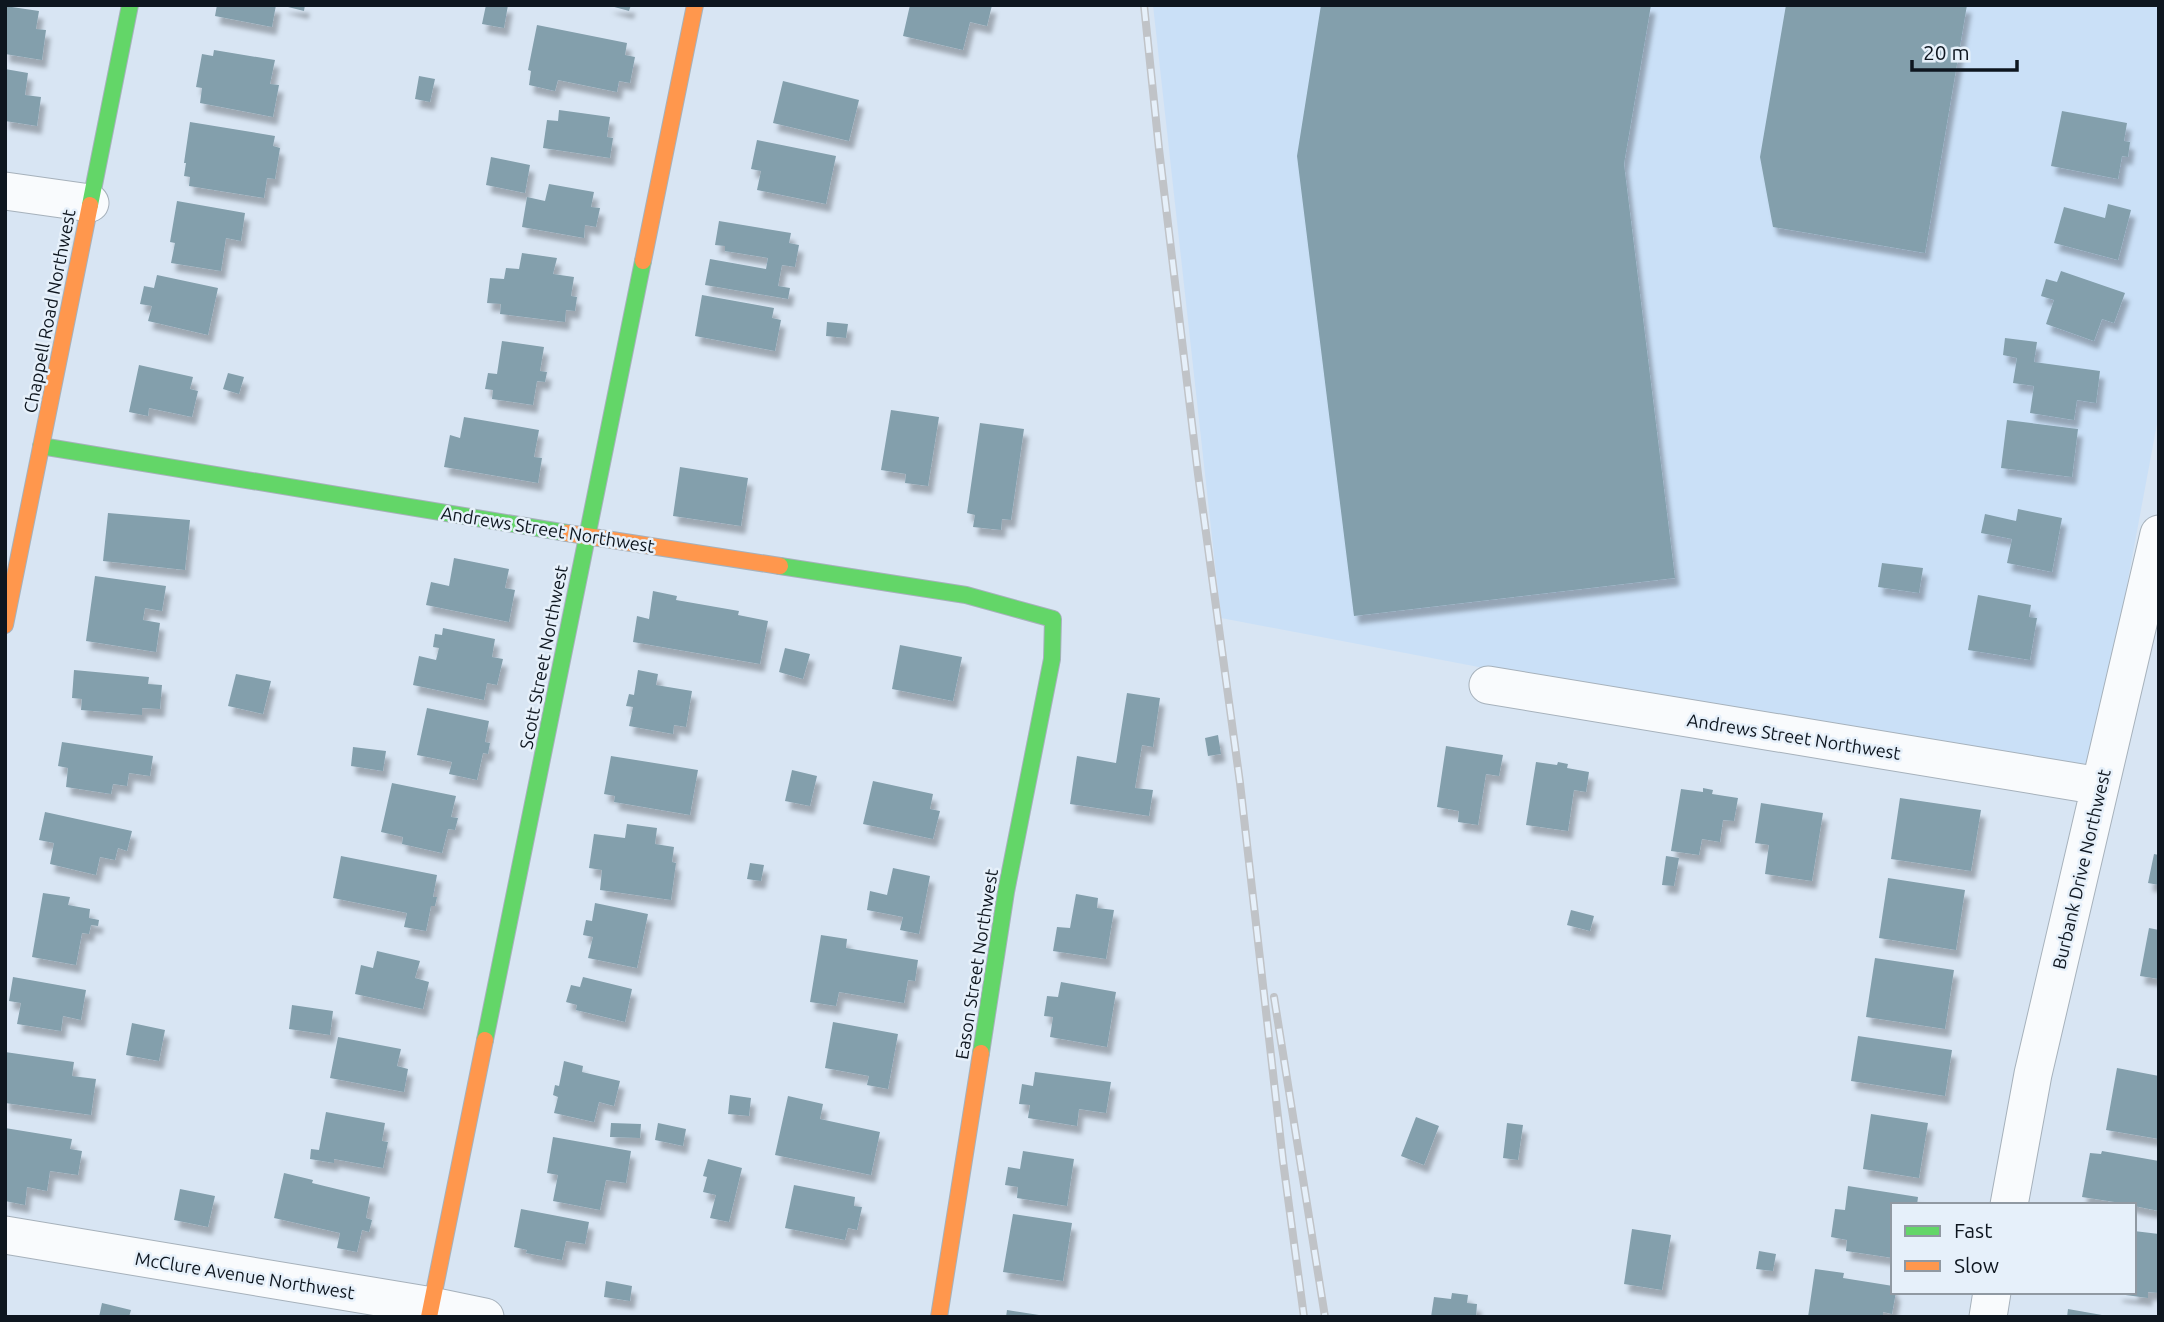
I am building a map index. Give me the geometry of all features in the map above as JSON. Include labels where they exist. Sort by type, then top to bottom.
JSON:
[{"type":"street","name":"Chappell Road Northwest","points":[[5,625],[130,5]]},
{"type":"street","name":"Scott Street Northwest","points":[[430,1311],[695,5]]},
{"type":"street","points":[[5,191],[90,203]]},
{"type":"street","name":"Andrews Street Northwest","points":[[41,446],[966,595],[1053,619]]},
{"type":"street","name":"Burbank Drive Northwest","points":[[2008,1203],[2033,1074],[2159,534]]},
{"type":"street","name":"Eason Street Northwest","points":[[939,1317],[1006,892],[1052,659],[1053,619]]},
{"type":"street","name":"Andrews Street Northwest","points":[[1488,685],[2100,786]]},
{"type":"street","name":"McClure Avenue Northwest","points":[[5,1235],[430,1311],[485,1317]]},
{"type":"street","points":[[1988,1317],[1992,1294]]},
{"type":"shaded area","points":[[1153,5],[2159,5],[2159,413],[2090,783],[1221,618]]},
{"type":"building","points":[[217,5],[276,5],[272,27],[215,16]]},
{"type":"building","points":[[280,5],[305,5],[304,11]]},
{"type":"building","points":[[486,5],[508,5],[504,28],[482,24]]},
{"type":"building","points":[[607,5],[631,5],[629,11]]},
{"type":"building","points":[[910,5],[992,5],[987,26],[970,22],[963,50],[903,36]]},
{"type":"building","points":[[1321,5],[1651,5],[1624,164],[1675,578],[1354,616],[1297,156]]},
{"type":"building","points":[[1786,5],[1967,5],[1925,253],[1773,227],[1760,157]]},
{"type":"building","points":[[5,6],[39,11],[36,29],[46,30],[42,60],[5,54]]},
{"type":"building","points":[[537,25],[627,43],[625,55],[635,57],[630,83],[619,81],[617,92],[558,80],[555,91],[529,85],[531,71],[528,70]]},
{"type":"building","points":[[214,50],[275,60],[270,84],[279,85],[273,117],[200,103],[202,88],[196,87],[202,54],[213,56]]},
{"type":"building","points":[[5,69],[28,73],[25,95],[41,97],[37,126],[5,121]]},
{"type":"building","points":[[419,76],[435,79],[430,102],[415,99]]},
{"type":"building","points":[[783,81],[859,100],[849,141],[773,123]]},
{"type":"building","points":[[559,110],[610,117],[607,137],[613,138],[610,158],[543,148],[547,120],[558,121]]},
{"type":"building","points":[[2062,111],[2127,123],[2124,141],[2130,142],[2128,157],[2122,156],[2118,179],[2051,166]]},
{"type":"building","points":[[190,122],[275,136],[273,146],[280,148],[275,179],[267,178],[264,198],[189,186],[190,177],[184,176],[184,163]]},
{"type":"building","points":[[757,140],[836,156],[826,204],[757,190],[761,171],[751,169]]},
{"type":"building","points":[[491,157],[530,165],[525,193],[486,185]]},
{"type":"building","points":[[549,184],[594,192],[591,207],[600,208],[596,227],[585,225],[584,238],[522,227],[527,197],[545,201]]},
{"type":"building","points":[[177,201],[245,213],[241,241],[226,238],[221,271],[171,263],[175,243],[170,242]]},
{"type":"building","points":[[2108,204],[2131,210],[2118,260],[2054,243],[2064,207],[2105,218]]},
{"type":"building","points":[[719,221],[791,233],[789,243],[799,245],[795,267],[782,265],[778,286],[790,288],[788,299],[705,285],[710,259],[766,269],[768,258],[725,251],[725,246],[715,245]]},
{"type":"building","points":[[522,253],[557,258],[553,274],[574,277],[571,296],[577,297],[575,311],[566,310],[565,322],[500,314],[501,304],[487,303],[490,278],[504,279],[506,268],[519,269]]},
{"type":"building","points":[[2061,271],[2125,293],[2114,323],[2102,319],[2094,341],[2046,324],[2054,300],[2041,296],[2046,279],[2057,282]]},
{"type":"building","points":[[157,275],[218,288],[208,335],[148,321],[152,306],[140,304],[144,286],[154,288]]},
{"type":"building","points":[[702,295],[774,308],[772,318],[781,320],[775,351],[695,336]]},
{"type":"building","points":[[827,322],[848,324],[846,338],[826,336]]},
{"type":"building","points":[[2005,338],[2037,342],[2034,362],[2100,371],[2096,403],[2077,400],[2074,420],[2030,413],[2034,386],[2013,383],[2017,358],[2003,355]]},
{"type":"building","points":[[502,341],[544,347],[540,371],[547,372],[545,382],[537,381],[533,405],[492,399],[493,390],[485,389],[488,373],[497,374]]},
{"type":"building","points":[[139,365],[193,377],[190,389],[198,391],[192,417],[149,408],[148,416],[129,412]]},
{"type":"building","points":[[228,373],[244,377],[239,394],[223,389]]},
{"type":"building","points":[[891,410],[939,417],[928,486],[905,483],[906,474],[881,470]]},
{"type":"building","points":[[464,417],[539,430],[534,457],[542,458],[538,483],[444,467],[450,435],[460,438]]},
{"type":"building","points":[[2007,420],[2078,429],[2072,477],[2001,468]]},
{"type":"building","points":[[980,423],[1024,429],[1011,520],[1002,519],[1001,530],[973,527],[975,515],[967,513]]},
{"type":"building","points":[[680,467],[748,478],[741,526],[673,516]]},
{"type":"building","points":[[2018,509],[2062,518],[2052,572],[2007,563],[2012,539],[1981,533],[1985,514],[2016,521]]},
{"type":"building","points":[[108,513],[190,520],[185,570],[103,561]]},
{"type":"building","points":[[454,558],[509,569],[505,588],[515,590],[509,622],[426,605],[431,582],[449,586]]},
{"type":"building","points":[[1882,563],[1923,568],[1919,593],[1878,587]]},
{"type":"building","points":[[95,576],[166,586],[162,611],[145,608],[143,620],[160,623],[156,652],[86,641]]},
{"type":"building","points":[[653,591],[677,596],[676,600],[739,611],[738,615],[768,621],[760,664],[633,642],[637,616],[649,619]]},
{"type":"building","points":[[1978,595],[2031,605],[2029,617],[2037,618],[2030,660],[1968,650]]},
{"type":"building","points":[[443,628],[495,639],[492,657],[503,659],[497,685],[487,683],[484,700],[413,685],[419,656],[436,660],[439,648],[433,647],[435,634],[442,635]]},
{"type":"building","points":[[900,645],[962,657],[953,701],[892,689]]},
{"type":"building","points":[[785,648],[810,654],[803,679],[779,672]]},
{"type":"building","points":[[74,670],[149,677],[148,684],[162,685],[160,709],[142,708],[142,715],[81,710],[82,699],[72,698]]},
{"type":"building","points":[[638,670],[658,674],[656,685],[692,691],[686,727],[674,725],[673,734],[629,726],[633,707],[626,706],[629,694],[634,695]]},
{"type":"building","points":[[236,674],[271,681],[263,714],[228,706]]},
{"type":"building","points":[[1127,693],[1160,698],[1153,747],[1142,745],[1135,788],[1153,790],[1149,816],[1070,804],[1077,756],[1116,763]]},
{"type":"building","points":[[427,708],[489,721],[485,742],[490,743],[488,754],[483,753],[477,780],[449,774],[452,762],[417,755]]},
{"type":"building","points":[[1218,735],[1221,754],[1208,756],[1205,738]]},
{"type":"building","points":[[62,742],[153,756],[150,776],[129,773],[127,786],[113,784],[111,794],[66,787],[68,768],[58,766]]},
{"type":"building","points":[[1446,746],[1503,755],[1499,776],[1486,774],[1478,825],[1458,822],[1459,811],[1437,807]]},
{"type":"building","points":[[353,747],[386,751],[383,771],[351,766]]},
{"type":"building","points":[[611,756],[698,770],[690,815],[614,802],[615,796],[604,794]]},
{"type":"building","points":[[1536,762],[1557,765],[1558,762],[1568,764],[1567,768],[1589,772],[1586,792],[1574,790],[1568,831],[1526,825]]},
{"type":"building","points":[[792,770],[817,776],[810,806],[785,801]]},
{"type":"building","points":[[873,781],[933,794],[930,809],[940,811],[933,839],[863,824]]},
{"type":"building","points":[[392,783],[456,796],[451,817],[458,818],[455,830],[448,829],[442,853],[402,844],[403,837],[381,832]]},
{"type":"building","points":[[1703,788],[1713,790],[1712,794],[1738,798],[1734,821],[1723,820],[1720,842],[1702,839],[1699,855],[1671,851],[1681,789],[1703,792]]},
{"type":"building","points":[[1900,798],[1981,810],[1971,871],[1891,859]]},
{"type":"building","points":[[1761,803],[1823,813],[1812,881],[1765,874],[1769,845],[1755,843]]},
{"type":"building","points":[[45,812],[132,831],[127,851],[118,848],[115,860],[100,857],[96,875],[50,864],[54,843],[39,840]]},
{"type":"building","points":[[627,824],[657,828],[655,844],[674,847],[672,862],[676,863],[671,900],[600,890],[602,870],[589,868],[594,834],[625,838]]},
{"type":"building","points":[[2154,854],[2159,855],[2159,885],[2148,883]]},
{"type":"building","points":[[341,856],[437,875],[433,897],[437,897],[435,906],[431,906],[426,931],[404,927],[407,913],[333,898]]},
{"type":"building","points":[[1666,856],[1679,858],[1674,886],[1662,885]]},
{"type":"building","points":[[750,863],[764,865],[761,881],[747,879]]},
{"type":"building","points":[[893,868],[930,876],[919,934],[900,930],[903,917],[867,910],[870,891],[887,895]]},
{"type":"building","points":[[1888,878],[1965,890],[1956,950],[1879,938]]},
{"type":"building","points":[[43,893],[70,897],[68,905],[90,909],[89,918],[99,920],[98,926],[91,925],[89,934],[82,933],[76,965],[32,957]]},
{"type":"building","points":[[1076,894],[1098,898],[1097,908],[1114,910],[1106,959],[1053,951],[1057,927],[1070,928]]},
{"type":"building","points":[[595,903],[648,914],[637,968],[588,958],[593,937],[583,935],[586,920],[592,921]]},
{"type":"building","points":[[1571,910],[1594,916],[1590,931],[1567,925]]},
{"type":"building","points":[[2149,928],[2159,930],[2159,979],[2140,976]]},
{"type":"building","points":[[821,935],[847,939],[846,948],[918,960],[915,981],[908,980],[904,1003],[839,992],[836,1006],[810,1002]]},
{"type":"building","points":[[377,951],[420,961],[415,978],[429,982],[423,1009],[355,994],[361,965],[373,968]]},
{"type":"building","points":[[1875,958],[1954,970],[1945,1029],[1866,1017]]},
{"type":"building","points":[[13,977],[86,990],[81,1020],[63,1016],[61,1031],[17,1024],[21,1003],[9,1001]]},
{"type":"building","points":[[583,977],[632,989],[625,1022],[576,1010],[577,1005],[566,1002],[571,985],[580,987]]},
{"type":"building","points":[[1061,982],[1116,992],[1107,1047],[1050,1037],[1053,1017],[1044,1016],[1047,996],[1058,997]]},
{"type":"building","points":[[292,1005],[333,1011],[330,1035],[289,1029]]},
{"type":"building","points":[[833,1022],[898,1034],[888,1089],[867,1085],[869,1076],[825,1068]]},
{"type":"building","points":[[132,1023],[165,1030],[159,1061],[126,1055]]},
{"type":"building","points":[[1858,1036],[1952,1050],[1945,1096],[1851,1081]]},
{"type":"building","points":[[338,1037],[401,1049],[397,1066],[408,1069],[404,1092],[330,1078]]},
{"type":"building","points":[[5,1052],[74,1062],[72,1076],[96,1079],[91,1115],[5,1103]]},
{"type":"building","points":[[564,1061],[583,1066],[582,1072],[620,1081],[614,1106],[599,1102],[594,1122],[554,1113],[558,1097],[553,1095],[555,1085],[559,1086]]},
{"type":"building","points":[[2117,1068],[2159,1076],[2159,1139],[2106,1130]]},
{"type":"building","points":[[1035,1072],[1111,1082],[1106,1113],[1079,1109],[1077,1126],[1028,1118],[1030,1105],[1019,1104],[1022,1084],[1033,1086]]},
{"type":"building","points":[[730,1095],[751,1098],[749,1116],[728,1114]]},
{"type":"building","points":[[788,1096],[823,1104],[820,1119],[880,1132],[871,1175],[775,1155]]},
{"type":"building","points":[[326,1112],[385,1123],[382,1141],[388,1142],[383,1168],[334,1159],[334,1163],[310,1159],[311,1149],[319,1150]]},
{"type":"building","points":[[1871,1114],[1928,1123],[1919,1178],[1863,1169]]},
{"type":"building","points":[[1416,1117],[1439,1126],[1424,1165],[1401,1156]]},
{"type":"building","points":[[611,1123],[641,1124],[640,1138],[610,1137]]},
{"type":"building","points":[[658,1123],[686,1129],[683,1146],[655,1140]]},
{"type":"building","points":[[1507,1123],[1523,1125],[1518,1160],[1503,1158]]},
{"type":"building","points":[[5,1128],[72,1139],[70,1149],[82,1151],[78,1175],[50,1171],[47,1191],[27,1187],[25,1205],[5,1201]]},
{"type":"building","points":[[553,1137],[631,1151],[626,1183],[606,1180],[600,1210],[553,1201],[558,1175],[547,1173]]},
{"type":"building","points":[[1023,1151],[1074,1159],[1067,1206],[1017,1198],[1018,1187],[1005,1185],[1008,1167],[1020,1169]]},
{"type":"building","points":[[2102,1151],[2159,1161],[2159,1211],[2136,1206],[2136,1203],[2082,1197],[2090,1153],[2101,1154]]},
{"type":"building","points":[[708,1159],[742,1168],[729,1222],[710,1218],[716,1195],[703,1192],[707,1177],[703,1176]]},
{"type":"building","points":[[284,1173],[313,1180],[312,1183],[370,1197],[366,1218],[372,1220],[369,1232],[362,1230],[357,1252],[337,1248],[340,1233],[274,1218]]},
{"type":"building","points":[[794,1185],[855,1197],[854,1206],[862,1207],[857,1230],[848,1228],[845,1240],[785,1228]]},
{"type":"building","points":[[1848,1186],[1918,1197],[1917,1203],[1891,1203],[1891,1258],[1846,1251],[1847,1240],[1831,1237],[1835,1209],[1845,1210]]},
{"type":"building","points":[[180,1189],[215,1196],[208,1227],[174,1220]]},
{"type":"building","points":[[521,1209],[589,1222],[585,1244],[566,1241],[562,1260],[526,1253],[527,1250],[514,1247]]},
{"type":"building","points":[[1013,1214],[1072,1223],[1063,1281],[1003,1272]]},
{"type":"building","points":[[1632,1229],[1671,1235],[1662,1290],[1624,1284]]},
{"type":"building","points":[[2136,1231],[2159,1234],[2159,1293],[2148,1292],[2148,1298],[2118,1294],[2136,1294]]},
{"type":"building","points":[[1759,1251],[1776,1254],[1773,1271],[1756,1269]]},
{"type":"building","points":[[1815,1269],[1844,1273],[1843,1278],[1891,1286],[1891,1294],[1896,1294],[1892,1314],[1883,1312],[1883,1317],[1808,1317]]},
{"type":"building","points":[[606,1281],[632,1286],[630,1301],[604,1297]]},
{"type":"building","points":[[1452,1293],[1468,1295],[1467,1303],[1477,1304],[1476,1317],[1431,1317],[1434,1297],[1451,1299]]},
{"type":"building","points":[[102,1303],[131,1310],[129,1317],[99,1317]]},
{"type":"building","points":[[2068,1309],[2102,1315],[2102,1317],[2067,1317]]},
{"type":"building","points":[[1007,1310],[1039,1315],[1039,1317],[1006,1317]]},
{"type":"railway","points":[[1144,5],[1198,474],[1240,783],[1283,1161],[1304,1317]]},
{"type":"railway","points":[[1274,997],[1325,1317]]},
{"type":"traffic: fast","points":[[90,205],[130,5]]},
{"type":"traffic: fast","points":[[485,1040],[643,261]]},
{"type":"traffic: fast","points":[[41,446],[567,533]]},
{"type":"traffic: fast","points":[[780,566],[966,595],[1053,619],[1052,659],[1006,892],[981,1053]]},
{"type":"traffic: slow","points":[[643,261],[695,5]]},
{"type":"traffic: slow","points":[[5,625],[90,205]]},
{"type":"traffic: slow","points":[[567,533],[780,566]]},
{"type":"traffic: slow","points":[[429,1317],[485,1040]]},
{"type":"traffic: slow","points":[[939,1317],[981,1053]]}]
